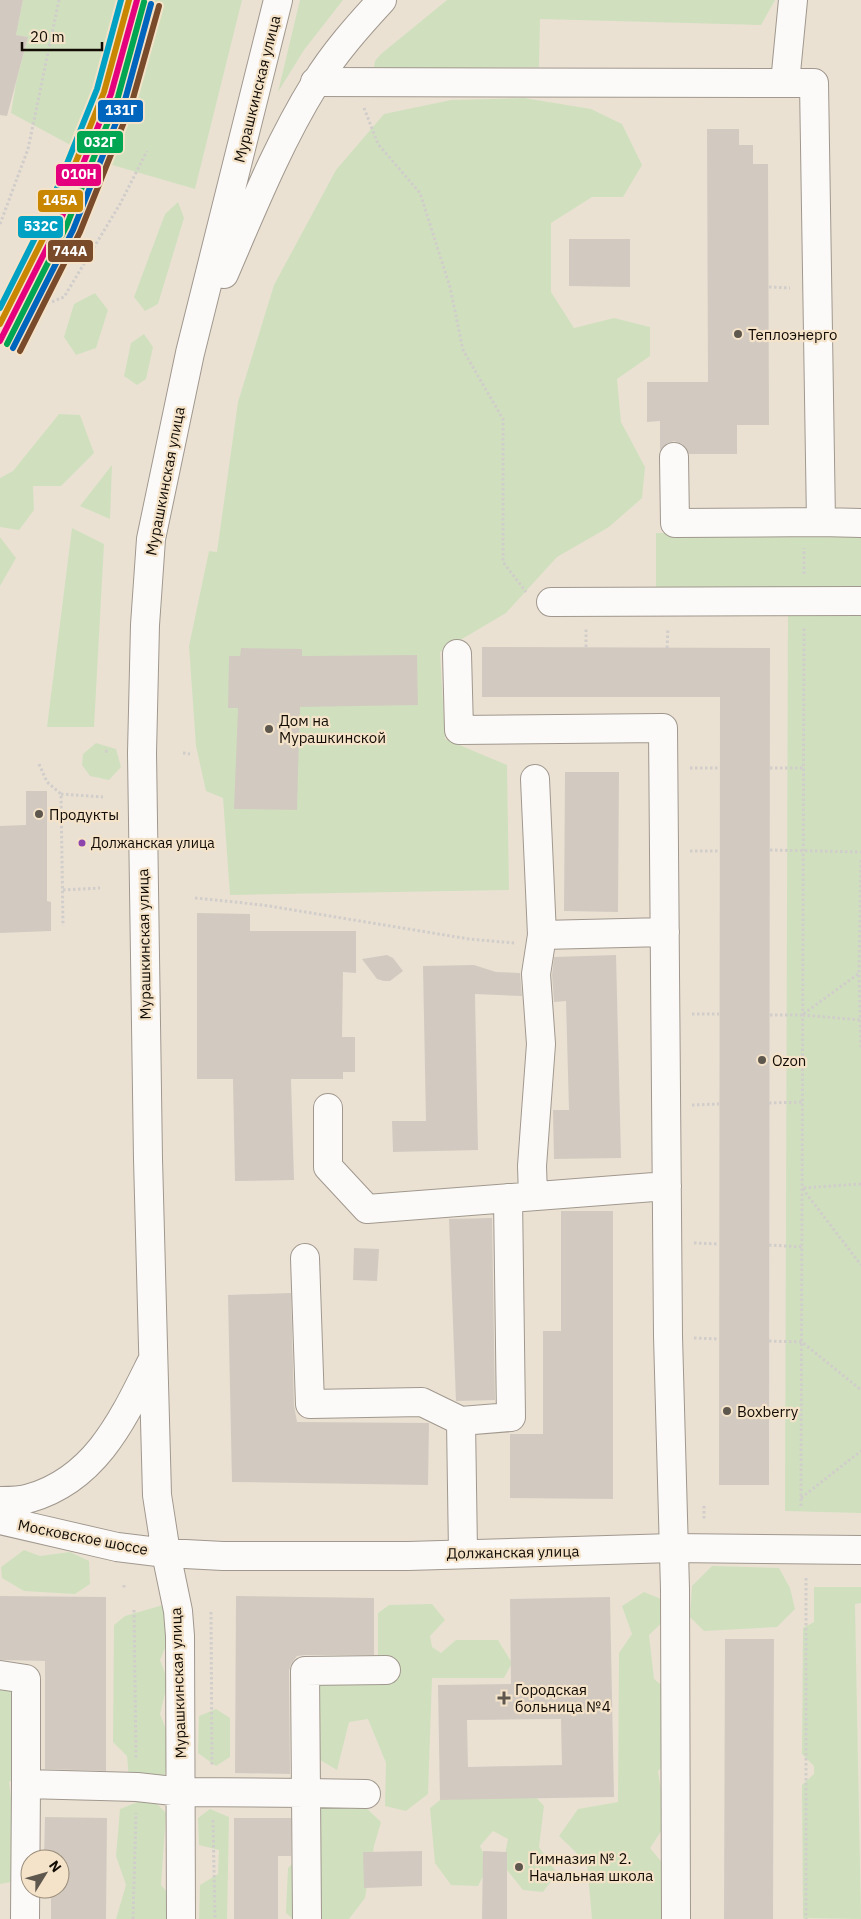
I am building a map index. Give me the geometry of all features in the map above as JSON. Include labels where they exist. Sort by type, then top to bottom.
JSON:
[{"type":"main road","name":"Мурашкинская улица","points":[[181,1919],[180,1636],[178,1611],[157,1495],[153,1360],[143,891],[142,736],[145,625],[151,539],[190,353],[278,0]]},
{"type":"main road","name":"Мурашкинская улица","points":[[190,353],[278,148],[316,82],[352,33],[382,0]]},
{"type":"main road","points":[[785,83],[793,0]]},
{"type":"main road","points":[[316,82],[355,84],[814,83],[812,522]]},
{"type":"main road","points":[[674,457],[675,523],[861,523]]},
{"type":"main road","points":[[551,602],[804,603],[861,601]]},
{"type":"main road","points":[[457,654],[459,730],[663,728],[676,1919]]},
{"type":"main road","points":[[305,1258],[310,1404],[422,1402],[460,1421],[511,1417],[520,1197],[532,1166],[541,1044],[536,974],[541,940],[535,779]]},
{"type":"main road","points":[[541,940],[665,932]]},
{"type":"main road","points":[[328,1108],[328,1167],[367,1209],[667,1186]]},
{"type":"main road","name":"Мурашкинская улица","points":[[0,1501],[29,1499],[57,1488],[80,1473],[99,1454],[122,1421],[153,1360]]},
{"type":"main road","points":[[460,1421],[463,1553]]},
{"type":"main road","name":"Московское шоссе","points":[[0,1520],[116,1547],[166,1553]]},
{"type":"main road","name":"Должанская улица","points":[[166,1553],[223,1556],[408,1556],[673,1548],[861,1550]]},
{"type":"main road","points":[[307,1919],[305,1671],[386,1670]]},
{"type":"main road","points":[[0,1675],[26,1680],[25,1919]]},
{"type":"main road","points":[[26,1784],[137,1787],[182,1792],[366,1794]]},
{"type":"path","points":[[0,224],[28,149],[59,0]]},
{"type":"path","points":[[355,84],[378,144],[420,193],[450,286],[463,350],[503,419],[503,562],[529,595],[551,602]]},
{"type":"path","points":[[0,316],[14,317],[64,297],[120,204],[148,150]]},
{"type":"path","points":[[801,1506],[804,603],[812,522]]},
{"type":"path","points":[[105,751],[110,752]]},
{"type":"path","points":[[183,754],[190,754]]},
{"type":"path","points":[[39,764],[47,782],[61,794],[103,797]]},
{"type":"path","points":[[770,768],[803,768]]},
{"type":"path","points":[[61,794],[64,926]]},
{"type":"path","points":[[770,850],[861,852]]},
{"type":"path","points":[[861,860],[861,1050]]},
{"type":"path","points":[[63,890],[100,888]]},
{"type":"path","points":[[195,898],[263,905],[469,939],[541,940]]},
{"type":"path","points":[[802,1015],[860,973]]},
{"type":"path","points":[[770,1015],[802,1015],[861,1020]]},
{"type":"path","points":[[769,1103],[802,1102]]},
{"type":"path","points":[[802,1188],[861,1184]]},
{"type":"path","points":[[802,1188],[861,1265]]},
{"type":"path","points":[[769,1245],[802,1246]]},
{"type":"path","points":[[769,1341],[802,1342],[861,1390]]},
{"type":"path","points":[[801,1498],[861,1451]]},
{"type":"path","points":[[704,1506],[704,1527]]},
{"type":"path","points":[[806,1578],[806,1919]]},
{"type":"path","points":[[124,1584],[124,1590]]},
{"type":"green space","points":[[23,0],[242,0],[195,189],[102,162],[11,113],[16,83],[28,37],[16,35]]},
{"type":"green space","points":[[300,0],[343,0],[304,50],[278,92]]},
{"type":"green space","points":[[447,0],[775,0],[761,25],[540,19],[539,67],[379,69],[374,67],[375,61],[381,54]]},
{"type":"green space","points":[[524,98],[591,109],[622,124],[642,165],[623,197],[592,197],[551,223],[551,292],[574,328],[614,318],[650,327],[650,356],[617,379],[621,422],[645,467],[642,498],[609,527],[557,557],[506,613],[440,652],[445,739],[507,765],[509,890],[230,895],[223,798],[206,791],[196,746],[189,646],[209,551],[217,552],[238,402],[274,285],[336,170],[384,114],[451,100]]},
{"type":"green space","points":[[178,202],[184,218],[158,304],[145,311],[134,297],[165,214]]},
{"type":"green space","points":[[95,293],[108,310],[96,348],[76,355],[64,337],[74,304]]},
{"type":"green space","points":[[144,334],[153,347],[146,379],[137,385],[124,376],[131,343]]},
{"type":"green space","points":[[59,414],[80,415],[94,453],[61,486],[33,486],[34,510],[19,530],[0,527],[0,478],[13,471]]},
{"type":"green space","points":[[112,465],[110,519],[80,506]]},
{"type":"green space","points":[[72,528],[104,544],[94,727],[47,727]]},
{"type":"green space","points":[[656,533],[861,537],[861,1513],[785,1511],[788,595],[656,594]]},
{"type":"green space","points":[[0,537],[16,558],[0,586]]},
{"type":"green space","points":[[96,743],[116,749],[121,767],[109,780],[90,776],[82,765],[83,754]]},
{"type":"green space","points":[[24,1550],[40,1556],[70,1552],[89,1561],[90,1584],[75,1594],[24,1591],[2,1578],[1,1567]]},
{"type":"green space","points":[[712,1566],[779,1568],[790,1588],[795,1609],[777,1627],[704,1631],[690,1617],[692,1586]]},
{"type":"green space","points":[[814,1587],[861,1587],[861,1603],[855,1604],[861,1919],[803,1918],[802,1785],[814,1774],[814,1766],[802,1754],[803,1628],[814,1622]]},
{"type":"green space","points":[[644,1592],[666,1601],[668,1617],[649,1635],[654,1679],[681,1701],[679,1750],[658,1771],[666,1824],[650,1848],[669,1871],[666,1919],[592,1919],[587,1863],[559,1836],[578,1809],[618,1802],[619,1653],[632,1634],[622,1606]]},
{"type":"green space","points":[[432,1604],[445,1620],[430,1636],[432,1647],[441,1653],[456,1640],[498,1640],[512,1663],[504,1678],[432,1678],[428,1794],[406,1811],[385,1806],[386,1763],[368,1719],[349,1722],[337,1770],[312,1755],[314,1689],[333,1667],[378,1662],[378,1613],[389,1605]]},
{"type":"green space","points":[[163,1605],[174,1627],[160,1660],[168,1681],[160,1714],[170,1739],[165,1774],[148,1792],[129,1779],[127,1756],[113,1742],[114,1625],[125,1616]]},
{"type":"green space","points":[[0,1682],[29,1688],[32,1767],[9,1782],[20,1868],[11,1882],[0,1884]]},
{"type":"green space","points":[[216,1709],[230,1718],[230,1757],[216,1766],[198,1753],[199,1716]]},
{"type":"green space","points":[[454,1789],[530,1791],[544,1806],[539,1847],[557,1873],[543,1892],[523,1890],[503,1865],[508,1839],[493,1831],[480,1846],[489,1865],[478,1886],[451,1885],[435,1863],[430,1808]]},
{"type":"green space","points":[[150,1797],[166,1813],[161,1885],[174,1900],[174,1919],[116,1919],[126,1885],[116,1856],[120,1809]]},
{"type":"green space","points":[[315,1798],[361,1803],[381,1822],[374,1846],[365,1898],[349,1919],[293,1919],[286,1913],[288,1868],[302,1854]]},
{"type":"green space","points":[[210,1809],[229,1817],[227,1919],[199,1919],[200,1885],[218,1874],[219,1850],[199,1845],[198,1818]]},
{"type":"building","points":[[0,0],[23,0],[16,35],[28,37],[7,116],[0,115]]},
{"type":"building","name":"Теплоэнерго","points":[[707,129],[739,129],[739,145],[753,145],[753,164],[768,164],[769,425],[737,425],[737,454],[689,454],[682,444],[674,441],[666,444],[660,450],[660,421],[647,422],[647,382],[708,382]]},
{"type":"building","points":[[569,239],[630,239],[630,287],[569,286]]},
{"type":"building","points":[[482,647],[770,648],[769,1485],[719,1485],[720,697],[482,697]]},
{"type":"building","name":"Дом на Мурашкинской","points":[[241,648],[302,649],[302,656],[417,655],[418,705],[300,707],[297,810],[234,809],[238,708],[228,708],[229,656],[240,656]]},
{"type":"building","points":[[565,772],[619,772],[618,912],[564,911]]},
{"type":"building","points":[[26,791],[47,791],[47,901],[51,902],[51,931],[0,933],[0,826],[26,825]]},
{"type":"building","points":[[197,913],[250,914],[250,931],[356,931],[356,973],[343,972],[342,1037],[355,1037],[355,1072],[343,1072],[343,1079],[291,1079],[294,1180],[235,1181],[233,1079],[197,1079]]},
{"type":"building","points":[[387,955],[393,958],[403,971],[390,981],[384,981],[377,979],[362,959]]},
{"type":"building","points":[[616,955],[621,1158],[554,1159],[553,1110],[569,1110],[566,1001],[554,1002],[552,975],[554,957]]},
{"type":"building","points":[[474,965],[496,972],[520,973],[522,996],[475,994],[478,1150],[393,1152],[392,1121],[426,1121],[423,966]]},
{"type":"building","points":[[561,1211],[613,1211],[613,1499],[510,1498],[510,1434],[543,1434],[543,1331],[561,1331]]},
{"type":"building","points":[[492,1218],[495,1400],[456,1401],[449,1219]]},
{"type":"building","points":[[354,1248],[379,1249],[377,1281],[353,1280]]},
{"type":"building","points":[[291,1293],[294,1405],[297,1422],[429,1423],[428,1485],[232,1482],[228,1295]]},
{"type":"building","points":[[0,1596],[106,1597],[106,1771],[45,1769],[45,1661],[0,1660]]},
{"type":"building","points":[[236,1596],[374,1598],[374,1655],[305,1655],[297,1656],[291,1664],[289,1671],[290,1774],[235,1773]]},
{"type":"building","points":[[610,1597],[614,1797],[440,1800],[438,1685],[511,1684],[510,1599]],"holes":[[[561,1719],[562,1765],[468,1767],[467,1720]]]},
{"type":"building","points":[[725,1639],[774,1639],[773,1919],[724,1919]]},
{"type":"building","points":[[45,1817],[107,1818],[106,1919],[51,1919],[51,1899],[70,1899],[70,1849],[44,1849]]},
{"type":"building","points":[[234,1818],[291,1818],[291,1856],[278,1856],[278,1919],[234,1919]]},
{"type":"building","points":[[422,1851],[422,1886],[364,1888],[363,1852]]},
{"type":"building","points":[[483,1851],[507,1852],[507,1919],[482,1919]]},
{"type":"transit line","name":"532С","points":[[0,308],[45,218],[97,89],[121,0]]},
{"type":"transit line","name":"145А","points":[[0,324],[52,221],[104,92],[129,0]]},
{"type":"transit line","name":"010Н","points":[[0,341],[59,224],[111,94],[137,0]]},
{"type":"transit line","name":"032Г","points":[[7,344],[66,227],[118,97],[144,2]]},
{"type":"transit line","name":"131Г","points":[[13,348],[73,230],[125,100],[151,4]]},
{"type":"transit line","name":"744А","points":[[20,351],[80,232],[132,102],[159,6]]},
{"type":"place","name":"Теплоэнерго","points":[[738,334]]},
{"type":"place","name":"Дом на Мурашкинской","points":[[269,729]]},
{"type":"place","name":"Продукты","points":[[39,814]]},
{"type":"place","name":"Должанская улица","points":[[82,843]]},
{"type":"place","name":"Ozon","points":[[762,1060]]},
{"type":"place","name":"Boxberry","points":[[727,1411]]},
{"type":"place","name":"Городская больница №4","points":[[504,1698]]},
{"type":"place","name":"Гимназия № 2. Начальная школа","points":[[519,1867]]}]
